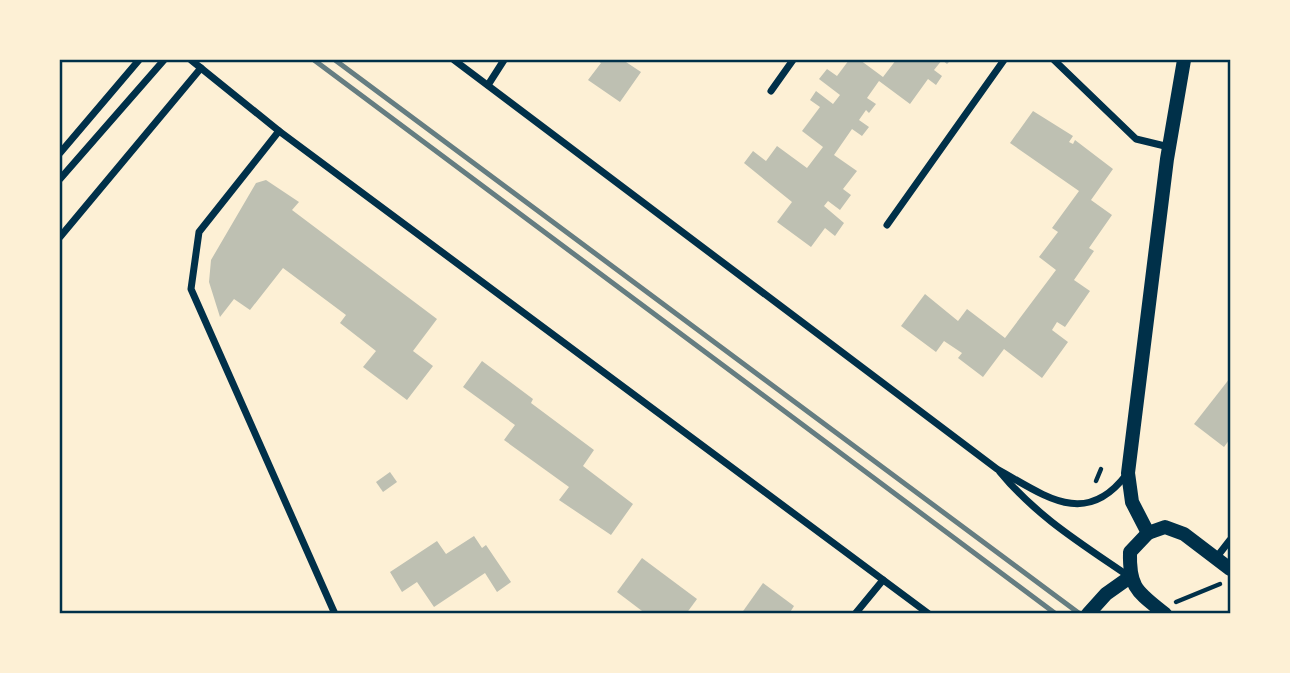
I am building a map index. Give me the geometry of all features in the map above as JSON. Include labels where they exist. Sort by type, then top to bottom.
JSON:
[{"type":"main road","points":[[1148,533],[1132,502],[1128,473],[1169,147],[1184,60]]},
{"type":"main road","points":[[1166,614],[1135,589],[1129,577],[1130,552],[1148,533],[1165,527],[1184,534],[1230,569]]},
{"type":"main road","points":[[1087,614],[1106,594],[1129,577]]},
{"type":"street","points":[[60,153],[139,60]]},
{"type":"street","points":[[60,179],[164,60]]},
{"type":"street","points":[[191,60],[279,131],[929,614]]},
{"type":"street","points":[[454,60],[997,469],[1052,499],[1075,504],[1100,501],[1114,491],[1128,473]]},
{"type":"street","points":[[488,85],[504,60]]},
{"type":"street","points":[[771,91],[793,60]]},
{"type":"street","points":[[887,225],[1004,60]]},
{"type":"street","points":[[1054,60],[1136,139],[1169,147]]},
{"type":"street","points":[[60,237],[201,68]]},
{"type":"street","points":[[279,131],[199,232],[191,289],[335,614]]},
{"type":"street","points":[[997,469],[1023,500],[1051,523],[1129,577]]},
{"type":"street","points":[[1216,558],[1230,540]]},
{"type":"street","points":[[855,614],[883,580]]},
{"type":"path","points":[[1177,601],[1221,583]]},
{"type":"building","points":[[596,60],[623,60],[641,72],[620,102],[588,80],[601,63]]},
{"type":"building","points":[[849,60],[860,60],[883,77],[896,60],[942,60],[934,70],[942,76],[936,85],[928,79],[910,104],[879,81],[867,98],[876,104],[869,113],[866,110],[859,120],[869,127],[862,136],[852,129],[834,155],[857,171],[843,189],[851,195],[840,210],[828,201],[824,206],[844,223],[835,236],[825,228],[811,247],[777,222],[792,202],[744,163],[753,151],[766,161],[777,146],[807,168],[823,147],[802,131],[820,107],[810,100],[816,91],[833,104],[840,95],[819,79],[827,69],[837,76]]},
{"type":"building","points":[[1033,111],[1073,136],[1069,142],[1073,144],[1075,140],[1113,169],[1091,200],[1112,215],[1089,248],[1094,251],[1074,280],[1090,291],[1065,327],[1057,322],[1052,330],[1068,342],[1042,378],[1004,349],[983,377],[958,358],[962,353],[944,341],[936,352],[901,326],[925,294],[958,321],[967,309],[1005,338],[1056,270],[1039,257],[1058,232],[1052,228],[1079,191],[1010,143]]},
{"type":"building","points":[[266,180],[299,202],[292,210],[437,319],[413,351],[433,366],[407,400],[363,367],[376,351],[340,323],[346,315],[283,268],[250,310],[234,299],[220,317],[209,282],[211,260],[256,183]]},
{"type":"building","points":[[482,361],[533,399],[531,403],[594,450],[583,466],[633,504],[611,535],[559,500],[569,487],[504,440],[515,425],[463,387]]},
{"type":"building","points":[[1230,378],[1230,439],[1224,447],[1194,424]]},
{"type":"building","points":[[390,472],[397,482],[383,492],[376,482]]},
{"type":"building","points":[[474,536],[482,548],[486,545],[511,582],[497,592],[485,573],[434,607],[417,582],[402,592],[390,572],[437,541],[446,554]]},
{"type":"building","points":[[642,558],[697,599],[686,614],[646,614],[617,592]]},
{"type":"building","points":[[763,583],[794,606],[789,614],[741,614]]},
{"type":"railway","points":[[314,60],[1056,614]]},
{"type":"railway","points":[[335,60],[1080,614]]}]
